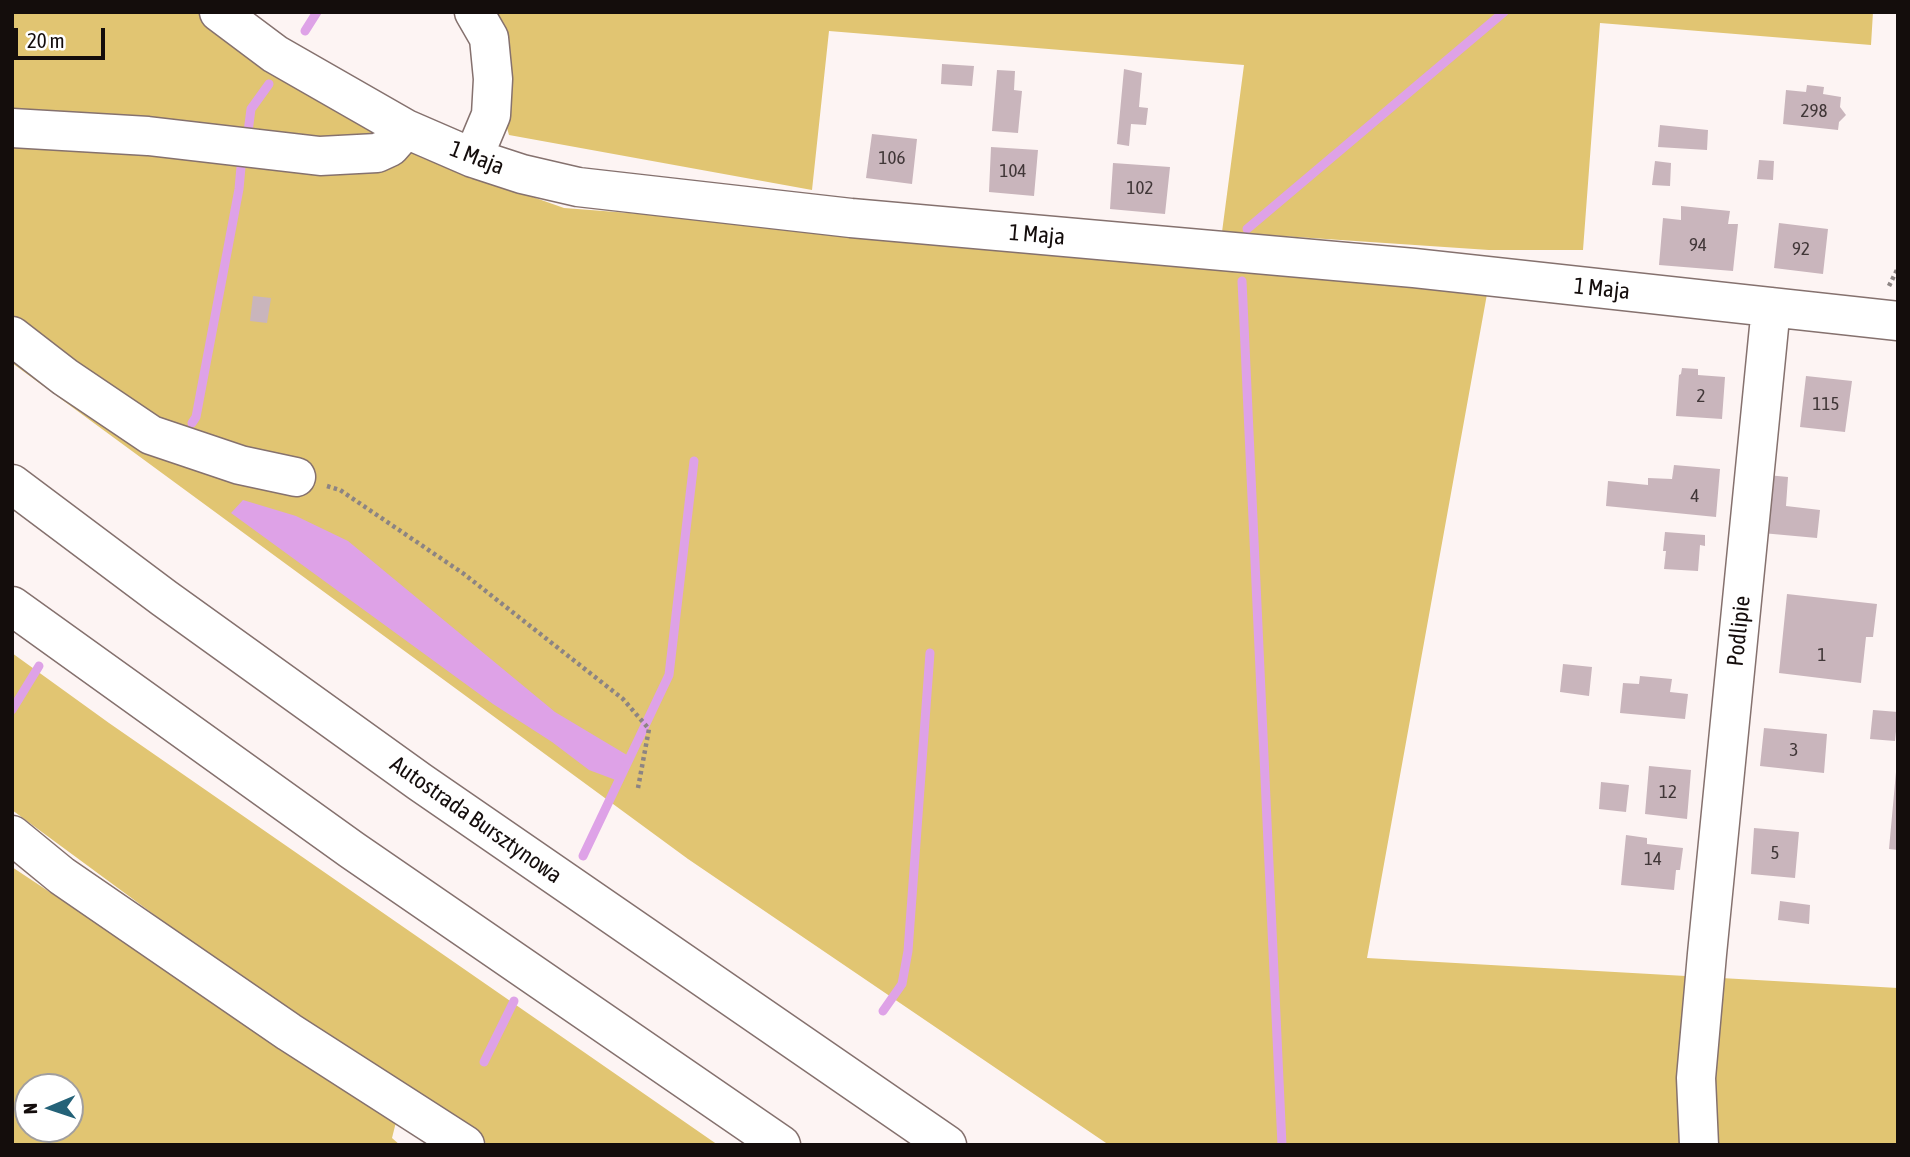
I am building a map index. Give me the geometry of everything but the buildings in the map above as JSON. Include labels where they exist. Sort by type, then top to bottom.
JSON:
[{"type":"main road","name":"1 Maja","points":[[219,12],[275,54],[406,129],[473,158],[522,174],[578,187],[851,218],[1414,268],[1898,321]]},
{"type":"main road","points":[[473,158],[491,115],[493,79],[489,38],[474,12]]},
{"type":"main road","points":[[12,128],[148,136],[320,156],[377,153],[390,148],[406,129]]},
{"type":"main road","name":"Podlipie","points":[[1699,1145],[1696,1078],[1771,307]]},
{"type":"main road","points":[[12,336],[65,377],[150,435],[240,465],[296,477]]},
{"type":"main road","name":"Autostrada Bursztynowa","points":[[12,484],[164,598],[409,774],[947,1145]]},
{"type":"main road","points":[[12,606],[352,850],[781,1145]]},
{"type":"main road","points":[[12,835],[62,876],[289,1032],[465,1145]]},
{"type":"path","points":[[296,477],[340,490],[464,574],[623,699],[649,729],[638,788]]},
{"type":"shaded area","points":[[12,12],[198,12],[311,95],[422,158],[564,208],[891,233],[1487,294],[1367,958],[1898,988],[1898,1145],[1109,1145],[688,859],[12,363]]},
{"type":"shaded area","points":[[498,12],[1873,12],[1871,45],[1600,23],[1583,250],[1489,250],[1222,232],[1244,65],[829,31],[812,190],[509,135],[493,79]]},
{"type":"shaded area","points":[[243,500],[296,516],[348,541],[555,712],[632,758],[621,782],[589,770],[552,742],[493,704],[231,513]]},
{"type":"shaded area","points":[[12,653],[718,1145],[489,1145],[289,1014],[12,810]]},
{"type":"shaded area","points":[[12,867],[396,1122],[392,1138],[400,1145],[12,1145]]},
{"type":"waterway","points":[[305,31],[317,12]]},
{"type":"waterway","points":[[1247,229],[1504,12]]},
{"type":"waterway","points":[[248,132],[251,109],[269,84]]},
{"type":"waterway","points":[[192,423],[196,417],[241,167]]},
{"type":"waterway","points":[[1242,281],[1282,1145]]},
{"type":"waterway","points":[[583,856],[669,675],[694,461]]},
{"type":"waterway","points":[[883,1011],[902,984],[908,951],[930,653]]},
{"type":"waterway","points":[[12,710],[39,666]]},
{"type":"waterway","points":[[484,1062],[514,1001]]}]
